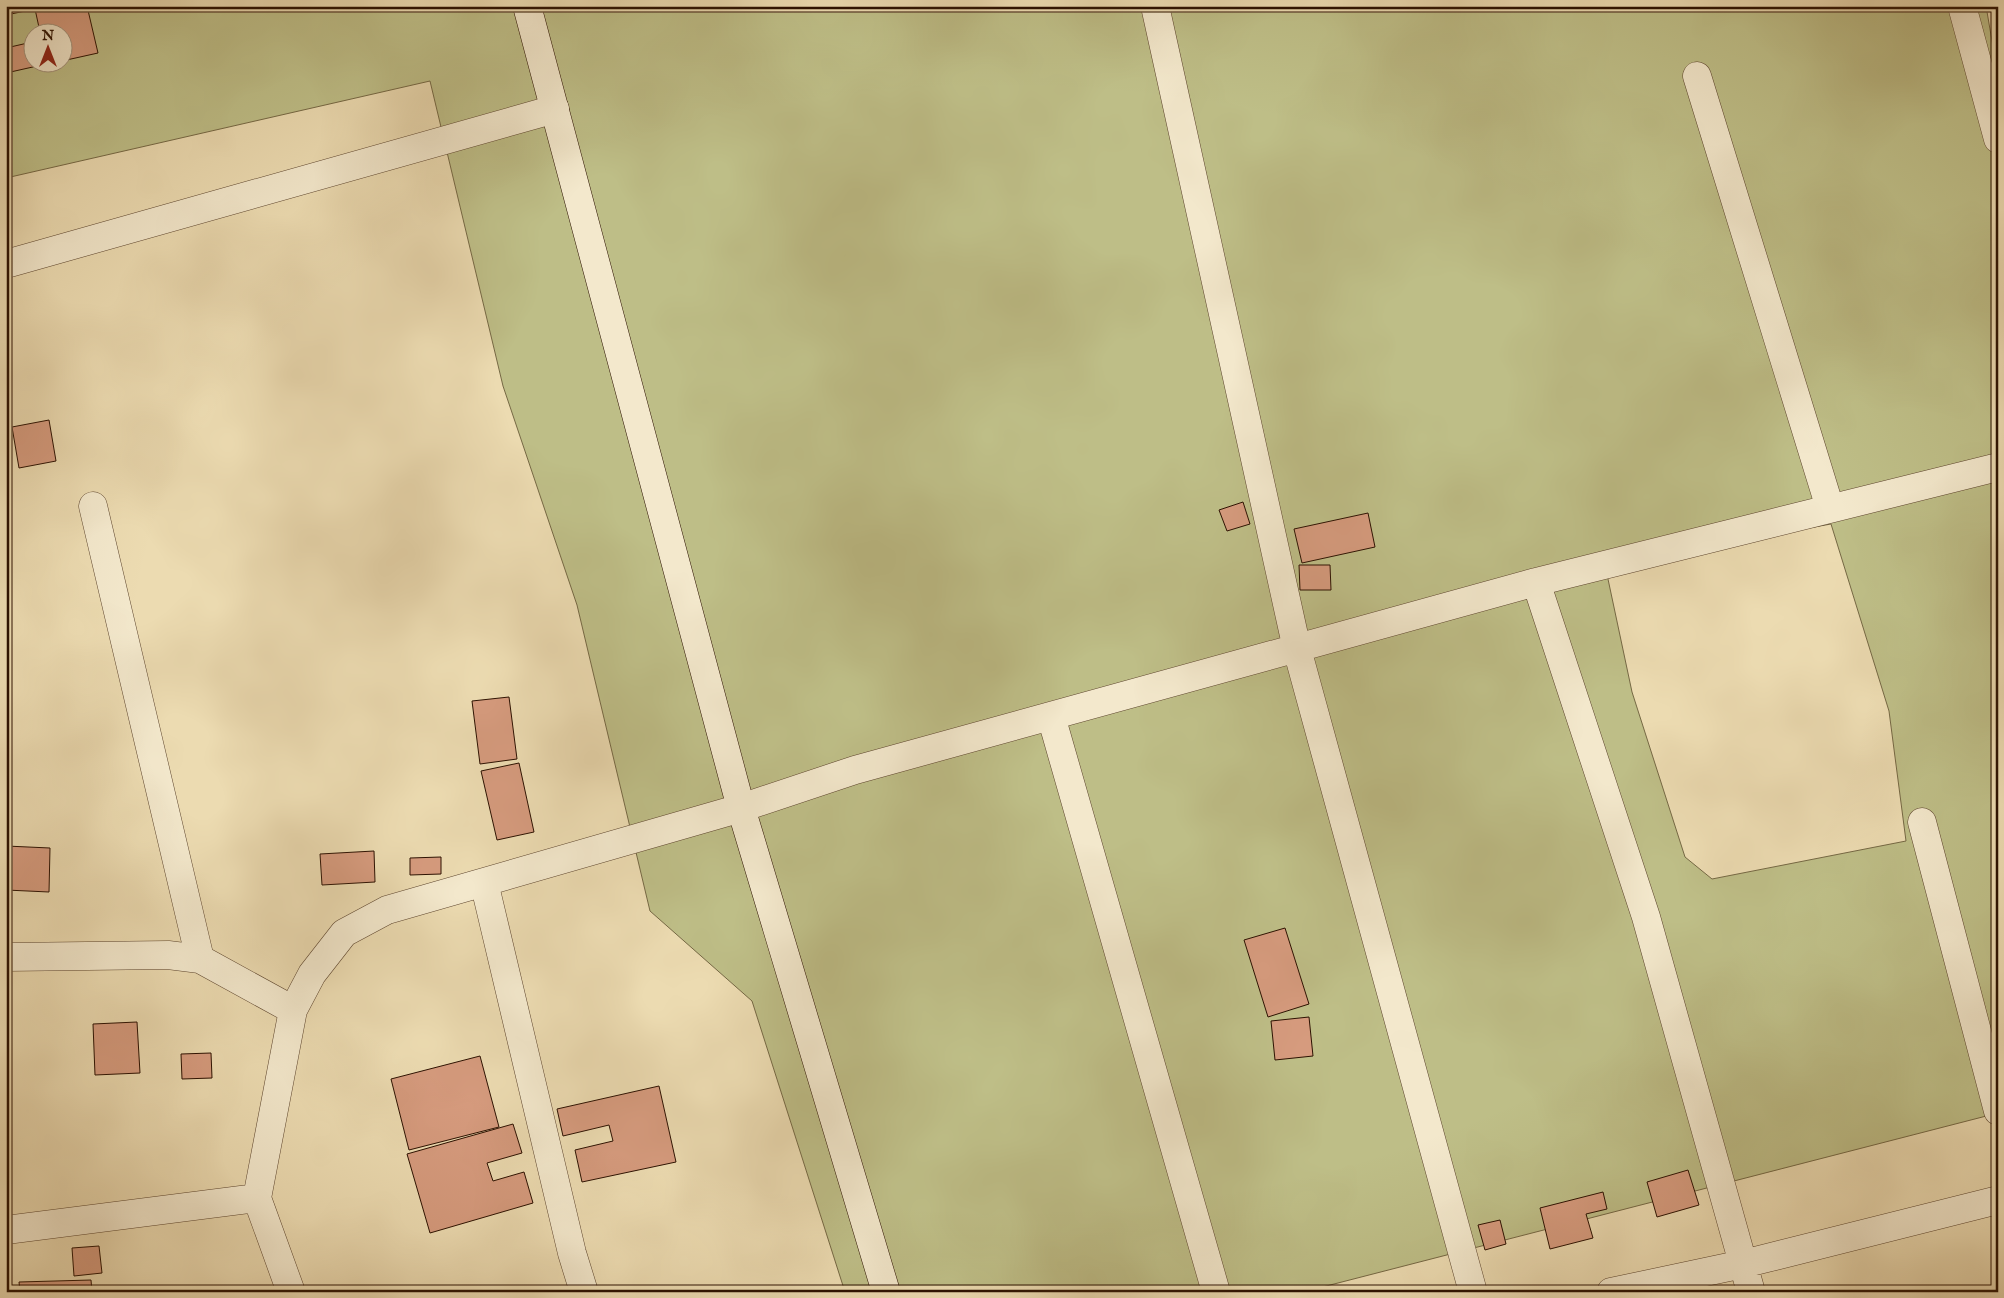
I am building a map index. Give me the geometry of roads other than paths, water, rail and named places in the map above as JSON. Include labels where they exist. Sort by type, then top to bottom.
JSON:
[{"type":"street","points":[[527,6],[741,808],[886,1292]]},
{"type":"street","points":[[1155,6],[1297,649],[1472,1292]]},
{"type":"street","points":[[1962,6],[1998,139]]},
{"type":"street","points":[[1697,76],[1830,508]]},
{"type":"street","points":[[6,264],[554,109]]},
{"type":"street","points":[[291,1292],[258,1198],[293,1010],[312,974],[344,933],[387,910],[741,808],[854,770],[1536,582],[1998,467]]},
{"type":"street","points":[[93,506],[200,959]]},
{"type":"street","points":[[1536,582],[1646,917],[1751,1292]]},
{"type":"street","points":[[1051,716],[1216,1292]]},
{"type":"street","points":[[1922,822],[1998,1111]]},
{"type":"street","points":[[484,882],[572,1253],[584,1292]]},
{"type":"street","points":[[6,957],[168,955],[200,959],[293,1010]]},
{"type":"street","points":[[6,1230],[258,1198]]},
{"type":"street","points":[[1611,1292],[1743,1264],[1998,1200]]}]
